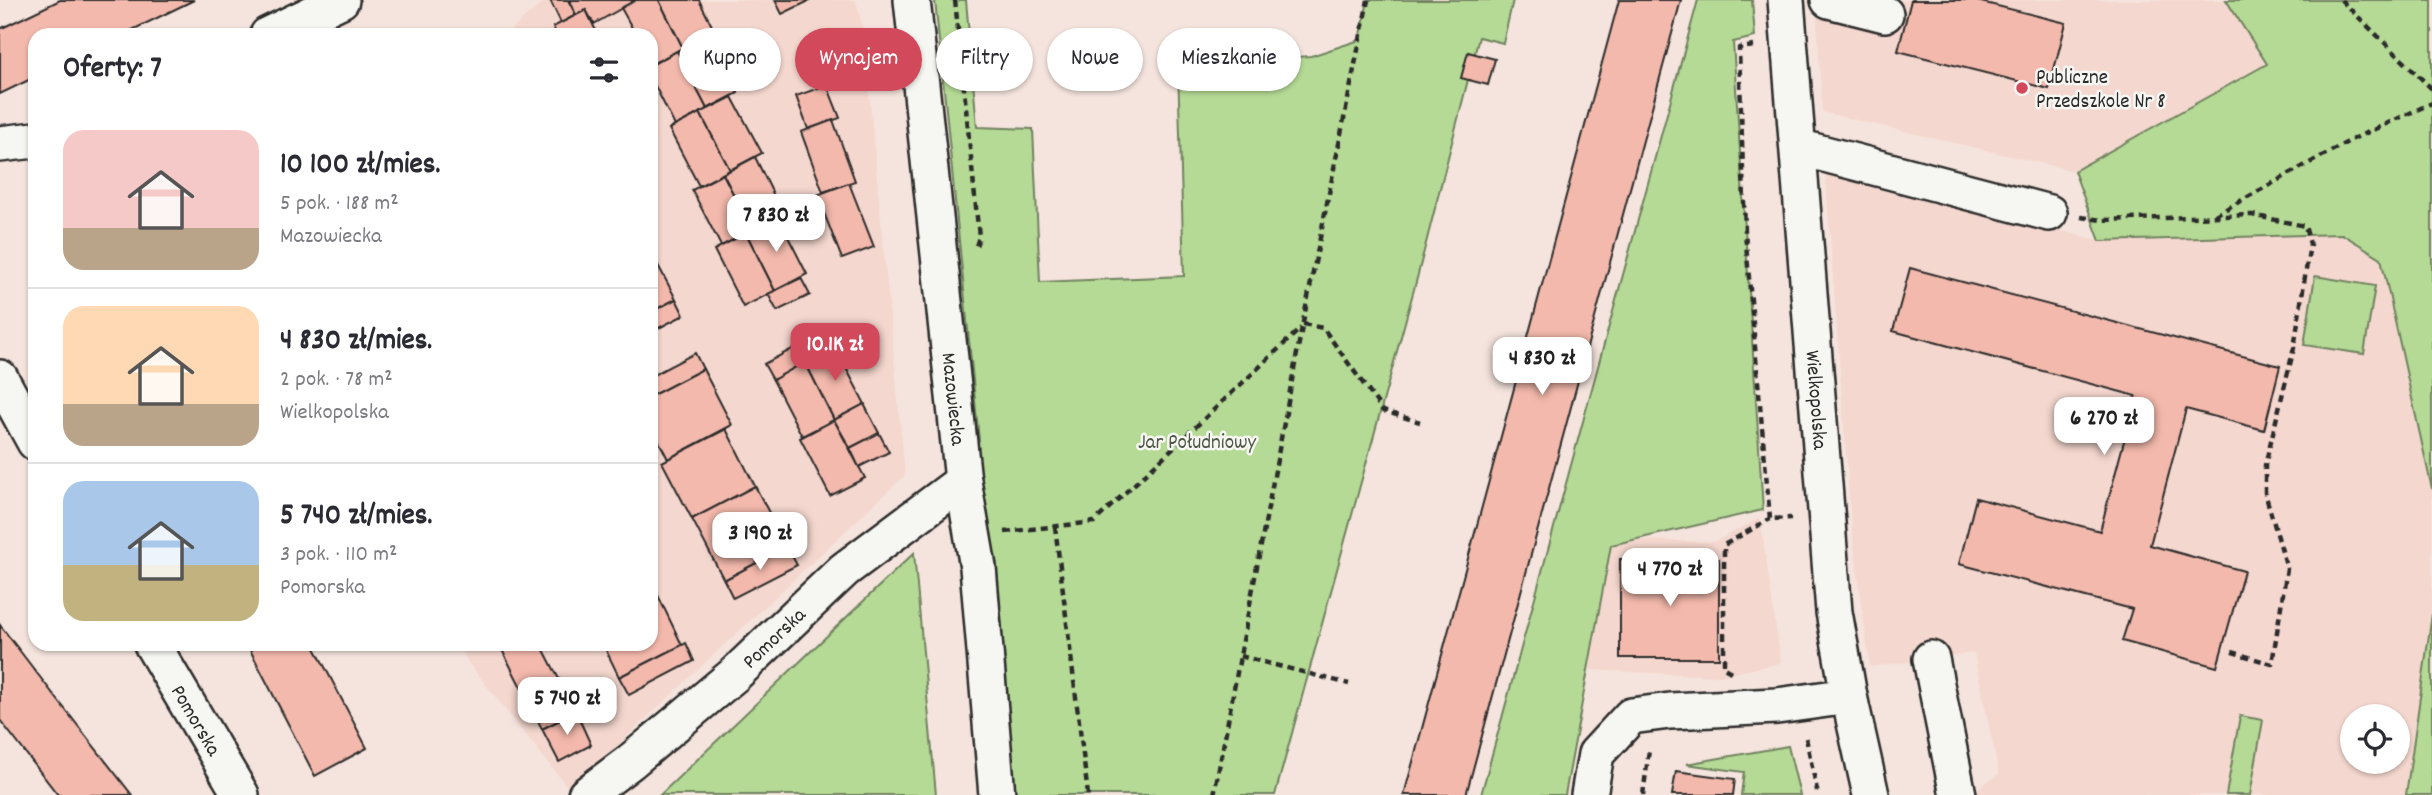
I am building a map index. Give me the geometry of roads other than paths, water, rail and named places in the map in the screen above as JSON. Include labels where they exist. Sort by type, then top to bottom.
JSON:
[{"type":"street","points":[[283,28],[341,0]]},
{"type":"street","name":"Mazowiecka","points":[[912,0],[963,481],[978,567],[997,795]]},
{"type":"street","name":"Wielkopolska","points":[[1786,0],[1834,612],[1871,795]]},
{"type":"street","points":[[1829,0],[1885,14]]},
{"type":"street","points":[[0,144],[28,141]]},
{"type":"street","points":[[1798,146],[2049,213]]},
{"type":"street","points":[[0,378],[28,429]]},
{"type":"street","name":"Pomorska","points":[[586,795],[734,675],[844,570],[963,481]]},
{"type":"street","name":"Pomorska","points":[[156,651],[242,795]]},
{"type":"street","points":[[1931,659],[1958,795]]},
{"type":"street","points":[[1589,795],[1596,754],[1631,716],[1670,711],[1777,706],[1849,696]]},
{"type":"place","name":"Publiczne Przedszkole Nr 8","points":[[2022,88]]},
{"type":"park label","name":"Jar Południowy","points":[[1197,441]]}]
